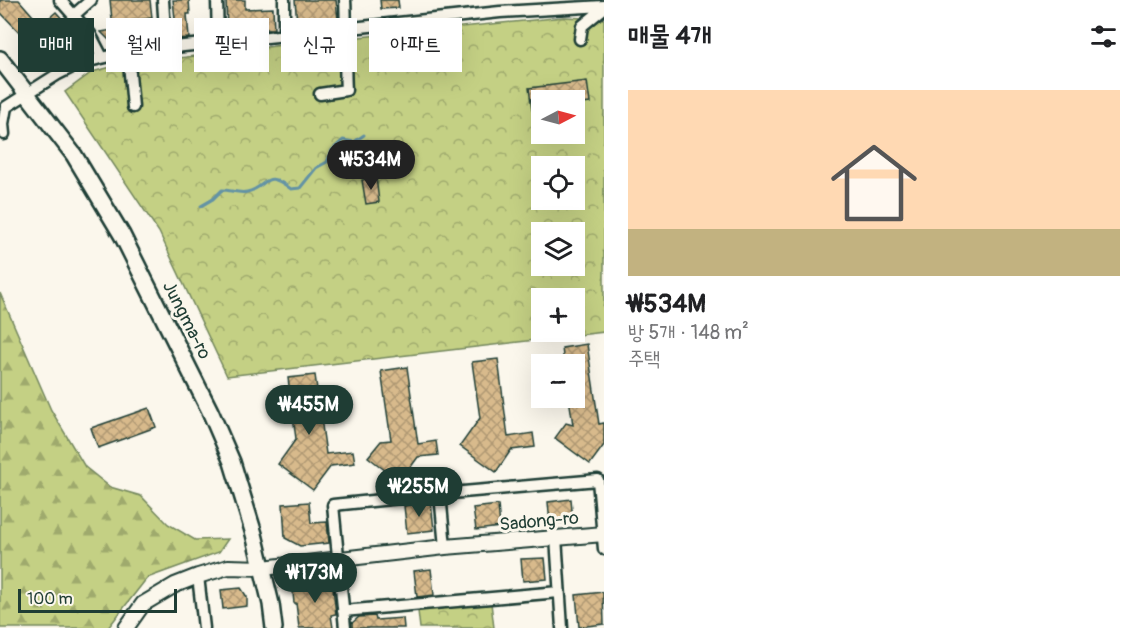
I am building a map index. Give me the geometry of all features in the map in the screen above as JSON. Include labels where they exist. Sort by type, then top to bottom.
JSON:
[{"type":"main road","name":"Jungma-ro","points":[[0,59],[74,155],[123,235],[184,356],[232,462],[262,568],[274,628]]},
{"type":"street","points":[[60,0],[90,34],[102,57]]},
{"type":"street","points":[[74,15],[91,0]]},
{"type":"street","points":[[162,0],[164,18]]},
{"type":"street","points":[[217,0],[217,18]]},
{"type":"street","points":[[284,0],[284,18]]},
{"type":"street","points":[[345,0],[346,18]]},
{"type":"street","points":[[357,28],[500,12],[604,7]]},
{"type":"street","points":[[580,39],[582,26],[604,7]]},
{"type":"street","points":[[4,134],[6,107],[80,63],[106,56]]},
{"type":"street","points":[[130,72],[133,107]]},
{"type":"street","points":[[320,94],[346,90],[345,72]]},
{"type":"street","points":[[345,628],[333,505],[601,480],[604,549]]},
{"type":"street","points":[[440,494],[445,547]]},
{"type":"street","name":"Sadong-ro","points":[[126,628],[143,604],[175,585],[228,567],[262,568],[445,547],[603,534]]},
{"type":"street","points":[[556,537],[562,628]]},
{"type":"street","points":[[198,576],[204,628]]},
{"type":"street","points":[[344,611],[559,592]]},
{"type":"green space","points":[[564,17],[604,19],[604,332],[585,334],[585,288],[531,288],[531,341],[227,376],[159,232],[65,92],[92,72],[106,68],[106,72],[182,72],[182,58],[194,56],[194,72],[269,72],[269,47],[281,45],[281,72],[357,72],[357,37],[369,36],[369,72],[462,72],[462,27]]},
{"type":"green space","points":[[0,293],[51,410],[85,467],[110,487],[141,496],[168,524],[195,540],[228,539],[219,552],[147,578],[108,628],[0,628]]},
{"type":"green space","points":[[491,603],[494,628],[420,628],[418,611]]},
{"type":"building","points":[[0,0],[19,0],[35,18],[18,18],[18,31],[0,12]]},
{"type":"building","points":[[110,0],[150,0],[152,18],[112,18]]},
{"type":"building","points":[[173,0],[189,0],[190,14],[187,14],[189,38],[182,39],[182,18],[175,18]]},
{"type":"building","points":[[226,0],[245,0],[245,9],[273,8],[274,29],[269,29],[269,18],[227,18]]},
{"type":"building","points":[[295,0],[336,0],[338,18],[297,18]]},
{"type":"building","points":[[380,0],[398,0],[399,8],[381,9]]},
{"type":"building","points":[[56,12],[61,18],[49,18]]},
{"type":"building","points":[[587,81],[590,103],[585,104],[585,90],[531,90],[531,103],[529,88]]},
{"type":"building","points":[[376,177],[379,202],[366,204],[362,180]]},
{"type":"building","points":[[587,344],[599,424],[604,423],[604,445],[590,464],[555,438],[566,423],[573,425],[570,408],[585,408],[585,354],[563,354],[562,348]]},
{"type":"building","points":[[498,359],[508,437],[533,433],[535,447],[511,450],[496,472],[460,446],[480,418],[472,362]]},
{"type":"building","points":[[407,367],[418,444],[436,441],[438,455],[418,457],[400,482],[368,457],[381,441],[391,440],[381,371]]},
{"type":"building","points":[[315,375],[326,454],[353,451],[355,463],[331,466],[313,490],[278,464],[296,439],[288,378]]},
{"type":"building","points":[[149,408],[156,427],[98,448],[91,428]]},
{"type":"building","points":[[571,499],[573,522],[550,524],[548,502]]},
{"type":"building","points":[[309,502],[311,523],[327,522],[329,543],[300,546],[285,538],[283,504]]},
{"type":"building","points":[[431,502],[434,530],[407,533],[404,506]]},
{"type":"building","points":[[498,505],[500,527],[476,530],[473,508]]},
{"type":"building","points":[[545,558],[547,579],[523,581],[521,559]]},
{"type":"building","points":[[431,569],[434,595],[417,597],[414,571]]},
{"type":"building","points":[[332,579],[336,614],[331,615],[333,628],[299,628],[293,593],[303,580]]},
{"type":"building","points":[[241,588],[247,597],[247,606],[223,609],[221,590]]},
{"type":"building","points":[[603,592],[604,624],[579,627],[576,595]]},
{"type":"building","points":[[375,616],[376,620],[403,618],[404,628],[352,628],[352,623],[359,617]]},
{"type":"waterway","points":[[201,206],[222,190],[247,192],[271,179],[291,189],[300,188],[316,168],[327,162],[332,150],[343,140],[354,142],[364,135]]}]
